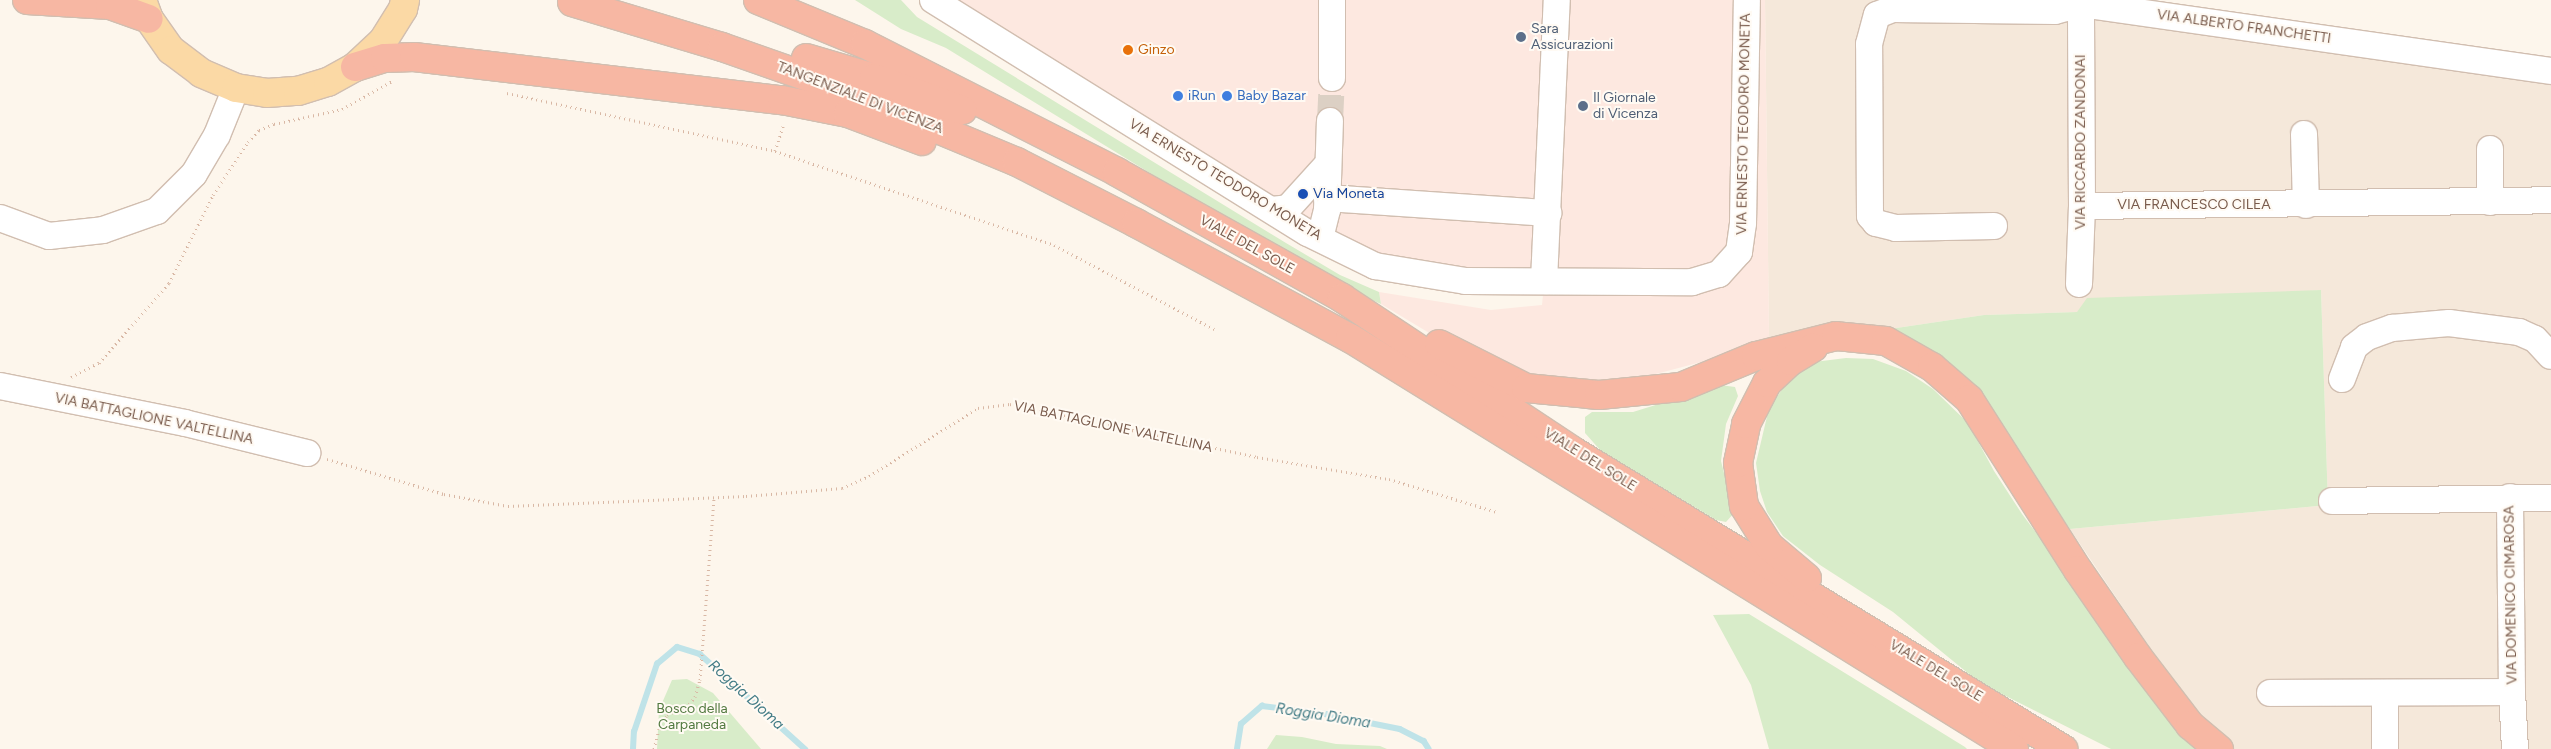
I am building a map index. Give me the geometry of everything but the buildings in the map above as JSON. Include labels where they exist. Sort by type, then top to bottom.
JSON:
[{"type":"highway","points":[[27,0],[146,9]]},
{"type":"highway","points":[[758,0],[865,44]]},
{"type":"highway","points":[[793,0],[865,44],[1117,172]]},
{"type":"highway","name":"TANGENZIALE DI VICENZA","points":[[567,1],[720,33],[874,78],[1117,172]]},
{"type":"highway","name":"TANGENZIALE DI VICENZA","points":[[567,1],[722,47],[838,88],[1016,162],[1136,223]]},
{"type":"highway","points":[[355,67],[385,58],[414,57],[782,100],[848,113],[1136,223]]},
{"type":"highway","name":"VIALE DEL SOLE","points":[[1117,172],[1342,298],[1573,451],[2063,749]]},
{"type":"highway","name":"VIALE DEL SOLE","points":[[1136,223],[1350,338],[2014,749]]},
{"type":"highway","points":[[1342,298],[1409,328],[1526,388],[1599,395],[1680,387],[1756,356],[1836,336],[1886,341],[1932,367],[1970,399],[2078,570],[2138,657],[2190,725],[2219,749]]},
{"type":"highway","points":[[1836,336],[1790,360],[1768,383],[1746,424],[1738,463],[1744,506],[1769,546],[1867,630]]},
{"type":"highway","points":[[1945,708],[2002,749]]},
{"type":"main road","points":[[146,9],[171,50],[201,73],[236,88],[267,93],[298,91],[328,82],[355,67],[383,41],[402,9],[405,0]]},
{"type":"street","name":"VIA ERNESTO TEODORO MONETA","points":[[933,0],[1272,210],[1320,238],[1375,266],[1466,281],[1692,282],[1719,274],[1739,252],[1743,223],[1747,0]]},
{"type":"street","points":[[1332,0],[1332,78]]},
{"type":"street","points":[[1544,281],[1557,0]]},
{"type":"street","name":"VIA ALBERTO FRANCHETTI","points":[[1994,226],[1896,228],[1876,223],[1870,216],[1869,44],[1877,15],[1893,9],[2055,11],[2081,2],[2551,71]]},
{"type":"street","name":"VIA RICCARDO ZANDONAI","points":[[2079,284],[2082,206],[2081,2]]},
{"type":"street","points":[[0,218],[49,236],[103,230],[157,211],[194,174],[217,135],[236,88]]},
{"type":"street","points":[[1320,238],[1327,198],[1330,121]]},
{"type":"street","points":[[2304,134],[2306,205]]},
{"type":"street","points":[[2490,150],[2490,202]]},
{"type":"street","points":[[1272,210],[1288,208],[1328,164]]},
{"type":"street","points":[[1327,198],[1548,213]]},
{"type":"street","name":"VIA FRANCESCO CILEA","points":[[2082,206],[2306,205],[2551,200]]},
{"type":"street","points":[[2342,379],[2354,347],[2367,337],[2392,328],[2450,323],[2519,332],[2535,339],[2551,356]]},
{"type":"street","name":"VIA BATTAGLIONE VALTELLINA","points":[[0,386],[185,423],[307,453]]},
{"type":"street","name":"VIA DOMENICO CIMAROSA","points":[[2332,501],[2510,497],[2551,498]]},
{"type":"street","name":"VIA DOMENICO CIMAROSA","points":[[2510,497],[2512,692],[2515,749]]},
{"type":"street","name":"VIA DOMENICO CIMAROSA","points":[[2270,693],[2512,692]]},
{"type":"street","points":[[2384,693],[2384,749]]},
{"type":"path","points":[[40,394],[99,363],[169,283],[213,195],[248,142],[259,130],[274,124],[342,109],[396,79]]},
{"type":"path","points":[[502,92],[775,150],[1054,245],[1214,329]]},
{"type":"path","points":[[775,150],[784,123]]},
{"type":"path","name":"VIA BATTAGLIONE VALTELLINA","points":[[307,453],[444,494],[508,506],[714,498],[842,488],[869,476],[978,408],[1010,404],[1257,457],[1389,479],[1497,512]]},
{"type":"path","points":[[654,749],[660,724],[668,715],[689,704],[695,697],[700,680],[714,498]]},
{"type":"shaded area","points":[[931,0],[1765,0],[1769,337],[1705,361],[1652,375],[1624,379],[1569,380],[1509,369],[1436,337],[1381,304],[1379,292],[1491,310],[1542,305],[1544,285],[1390,272]]},
{"type":"shaded area","points":[[1765,0],[2108,0],[2551,81],[2551,749],[2231,749],[2212,731],[2184,698],[2070,529],[2328,505],[2321,290],[2077,312],[1984,315],[1883,330],[1862,325],[1829,323],[1769,337]]},
{"type":"green space","points":[[855,0],[901,0],[917,17],[1286,243],[1340,275],[1379,292],[1381,304],[1318,276],[946,48],[901,29]]},
{"type":"green space","points":[[2321,290],[2328,505],[2070,529],[1966,381],[1883,330],[1984,315],[2077,312],[2087,298]]},
{"type":"green space","points":[[1846,358],[1873,359],[1906,371],[1933,389],[1968,423],[1994,471],[2022,514],[2199,749],[2111,749],[1980,683],[1893,612],[1820,565],[1783,536],[1767,512],[1760,491],[1756,463],[1769,408],[1788,381],[1814,362]]},
{"type":"green space","points":[[1720,385],[1735,387],[1738,396],[1726,424],[1721,461],[1734,513],[1726,522],[1716,520],[1601,451],[1585,433],[1585,417],[1592,412],[1633,412]]},
{"type":"green space","points":[[1749,614],[1967,749],[1769,749],[1751,685],[1713,615]]},
{"type":"green space","name":"Bosco della Carpaneda","points":[[687,679],[713,693],[761,749],[657,749],[659,710],[672,680]]},
{"type":"green space","points":[[1276,735],[1302,737],[1336,744],[1380,746],[1387,749],[1267,749]]},
{"type":"waterway","name":"Roggia Dioma","points":[[633,749],[634,732],[657,664],[677,647],[700,654],[805,749]]},
{"type":"waterway","name":"Roggia Dioma","points":[[1237,749],[1241,724],[1262,706],[1325,714],[1400,729],[1424,741],[1429,749]]},
{"type":"tunnel","points":[[1330,121],[1332,78]]},
{"type":"place","name":"Sara Assicurazioni","points":[[1521,37]]},
{"type":"place","name":"Ginzo","points":[[1128,50]]},
{"type":"place","name":"iRun","points":[[1178,96]]},
{"type":"place","name":"Baby Bazar","points":[[1227,96]]},
{"type":"place","name":"Il Giornale di Vicenza","points":[[1583,106]]},
{"type":"place","name":"Via Moneta","points":[[1303,194]]}]
